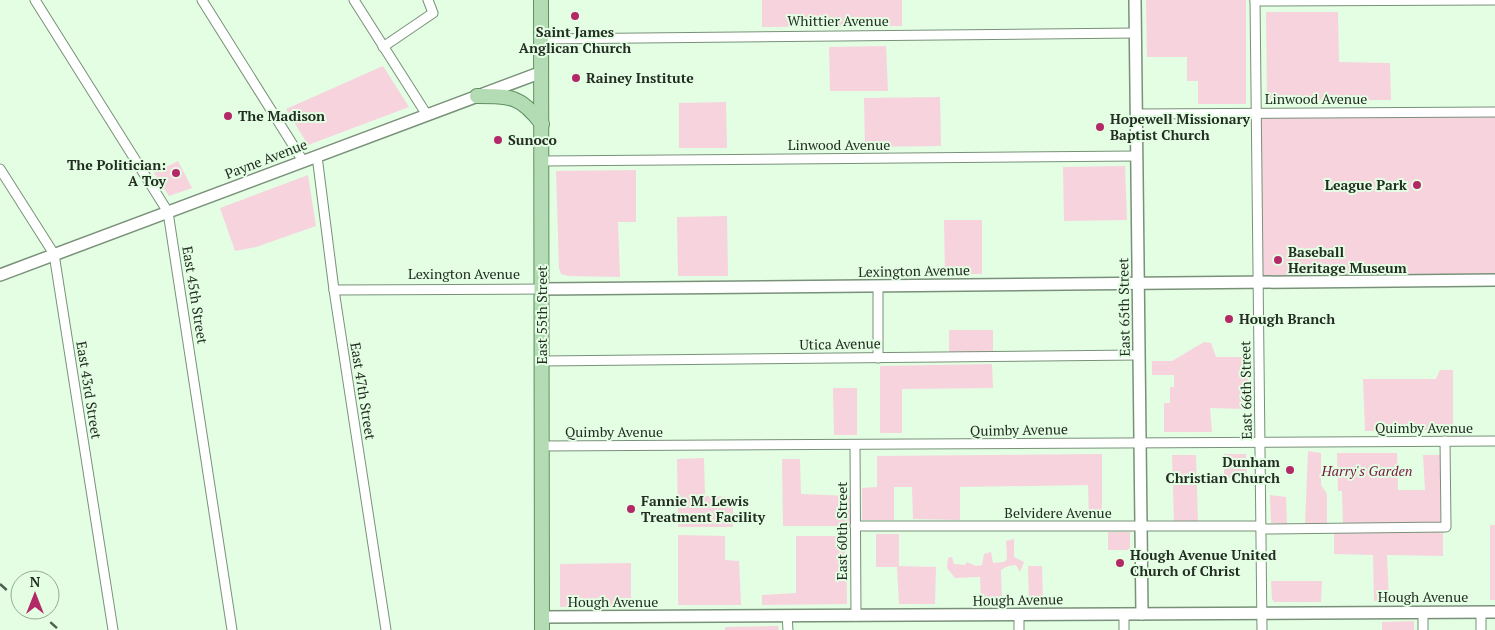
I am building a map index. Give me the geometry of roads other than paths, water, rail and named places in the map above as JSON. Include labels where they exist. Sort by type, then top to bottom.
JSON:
[{"type":"main road","name":"East 55th Street","points":[[541,0],[543,289],[542,624]]},
{"type":"main road","points":[[477,96],[503,96],[517,99],[532,111],[542,124]]},
{"type":"street","name":"East 45th Street","points":[[35,0],[168,212],[232,630]]},
{"type":"street","points":[[202,0],[303,161]]},
{"type":"street","points":[[354,0],[427,115]]},
{"type":"street","points":[[384,47],[432,13],[428,0]]},
{"type":"street","name":"East 65th Street","points":[[1135,0],[1142,614]]},
{"type":"street","points":[[1255,1],[1495,0]]},
{"type":"street","name":"East 66th Street","points":[[1255,1],[1262,630]]},
{"type":"street","name":"Whittier Avenue","points":[[541,39],[1135,33]]},
{"type":"street","name":"Payne Avenue","points":[[0,274],[542,72]]},
{"type":"street","name":"Linwood Avenue","points":[[1136,114],[1495,112]]},
{"type":"street","name":"East 47th Street","points":[[317,156],[334,290],[386,630]]},
{"type":"street","name":"Linwood Avenue","points":[[542,161],[1137,156]]},
{"type":"street","name":"East 43rd Street","points":[[0,169],[54,254],[112,630]]},
{"type":"street","name":"Lexington Avenue","points":[[334,290],[878,287],[1495,280]]},
{"type":"street","points":[[878,287],[878,358]]},
{"type":"street","name":"Utica Avenue","points":[[542,361],[1139,355]]},
{"type":"street","name":"Belvidere Avenue","points":[[855,526],[1446,527],[1445,441]]},
{"type":"street","name":"Quimby Avenue","points":[[543,446],[1495,441]]},
{"type":"street","name":"East 60th Street","points":[[855,445],[856,616]]},
{"type":"street","points":[[1423,612],[1423,630]]},
{"type":"street","points":[[1481,612],[1481,630]]},
{"type":"street","name":"Hough Avenue","points":[[542,624],[787,616],[1495,612]]},
{"type":"street","points":[[1124,614],[1124,630]]},
{"type":"street","points":[[1019,615],[1019,630]]},
{"type":"street","points":[[787,616],[788,630]]},
{"type":"railway","points":[[0,584],[10,593]]},
{"type":"railway","points":[[48,620],[59,630]]},
{"type":"place","name":"Saint James Anglican Church","points":[[575,16]]},
{"type":"place","name":"Rainey Institute","points":[[576,78]]},
{"type":"place","name":"The Madison","points":[[228,116]]},
{"type":"place","name":"Hopewell Missionary Baptist Church","points":[[1100,127]]},
{"type":"place","name":"Sunoco","points":[[498,140]]},
{"type":"place","name":"The Politician: A Toy","points":[[176,173]]},
{"type":"place","name":"League Park","points":[[1417,185]]},
{"type":"place","name":"Baseball Heritage Museum","points":[[1278,260]]},
{"type":"place","name":"Hough Branch","points":[[1229,319]]},
{"type":"place","name":"Dunham Christian Church","points":[[1290,470]]},
{"type":"place","name":"Fannie M. Lewis Treatment Facility","points":[[631,509]]},
{"type":"place","name":"Hough Avenue United Church of Christ","points":[[1120,563]]},
{"type":"park label","name":"Harry's Garden","points":[[1367,471]]}]
